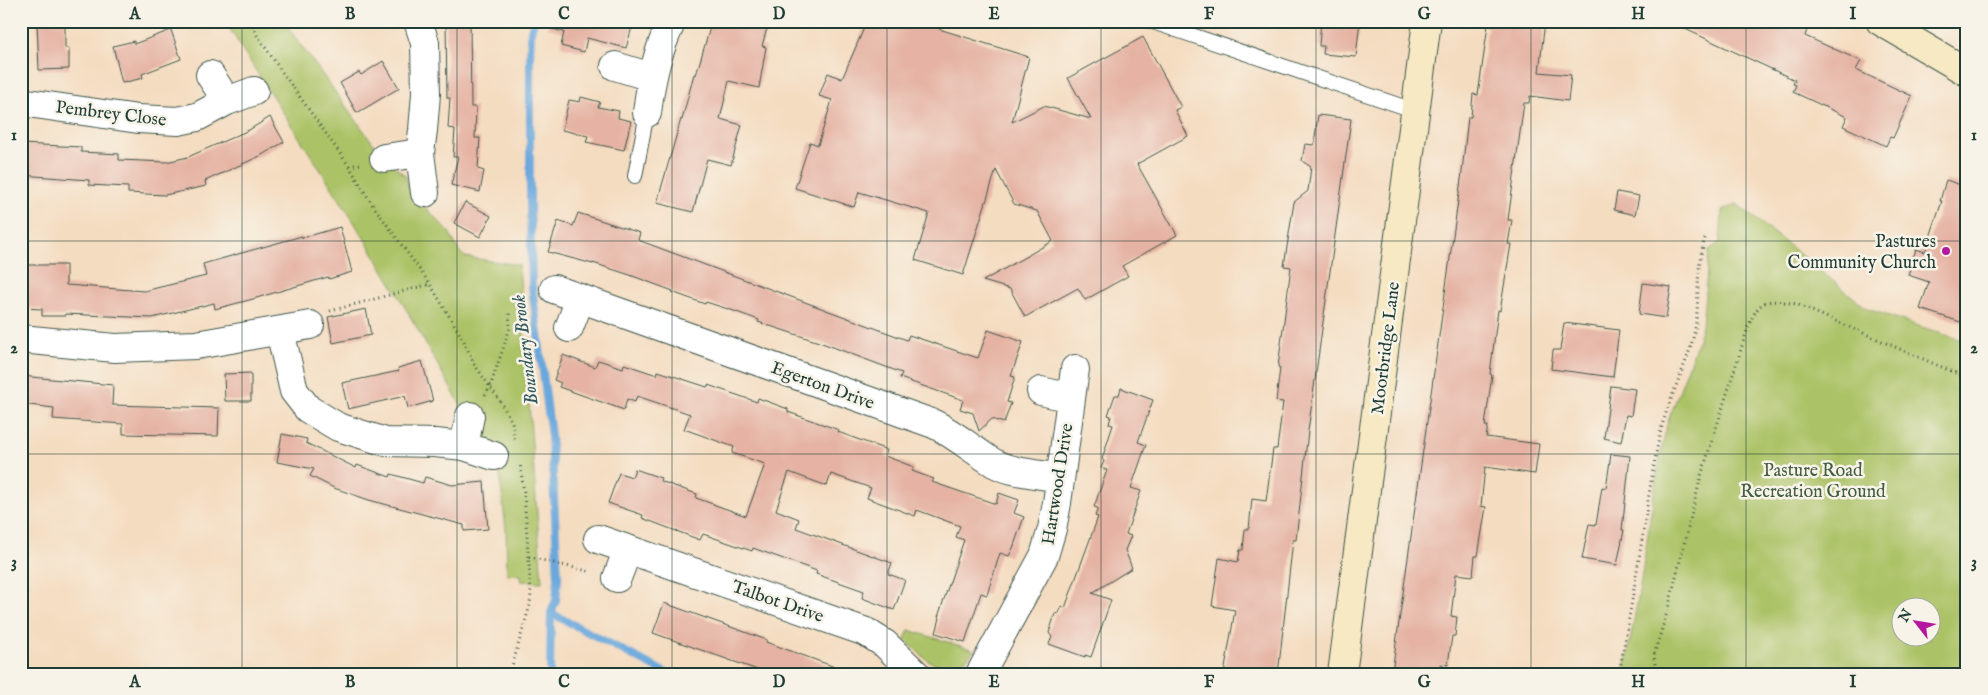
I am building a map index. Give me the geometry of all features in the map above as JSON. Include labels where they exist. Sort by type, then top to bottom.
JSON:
[{"type":"street","points":[[418,21],[426,52],[424,130],[420,153],[425,193]]},
{"type":"street","points":[[647,113],[651,77],[658,53],[672,21]]},
{"type":"street","name":"Moorbridge Lane","points":[[1342,674],[1427,21]]},
{"type":"street","points":[[1880,21],[1967,72]]},
{"type":"street","points":[[615,66],[651,77]]},
{"type":"street","points":[[210,75],[227,102]]},
{"type":"street","name":"Pembrey Close","points":[[21,102],[138,119],[178,121],[197,117],[254,91]]},
{"type":"street","points":[[384,158],[420,153]]},
{"type":"street","name":"Egerton Drive","points":[[554,289],[934,424],[1004,467],[1060,478]]},
{"type":"street","points":[[569,328],[580,298]]},
{"type":"street","points":[[21,339],[114,348],[196,345],[310,325]]},
{"type":"street","points":[[280,331],[294,391],[308,409],[338,427],[367,438],[386,442],[435,443],[509,452]]},
{"type":"street","name":"Hartwood Drive","points":[[980,674],[1044,556],[1052,529],[1075,369]]},
{"type":"street","points":[[1042,391],[1070,398]]},
{"type":"street","points":[[464,446],[470,416]]},
{"type":"street","name":"Talbot Drive","points":[[598,539],[866,632],[885,644],[916,674]]},
{"type":"street","points":[[617,578],[628,549]]},
{"type":"lane","points":[[1150,21],[1416,111]]},
{"type":"lane","points":[[635,176],[647,113]]},
{"type":"path","points":[[252,21],[257,35],[349,166],[372,204],[430,284],[464,341],[474,364],[512,422],[509,452],[524,493],[529,557],[530,605],[512,666],[512,674]]},
{"type":"path","points":[[1619,674],[1660,432],[1669,402],[1691,346],[1695,329],[1700,260],[1706,236]]},
{"type":"path","points":[[310,325],[314,324],[313,316],[430,284]]},
{"type":"path","points":[[1656,674],[1654,655],[1668,609],[1701,476],[1755,309],[1771,301],[1796,304],[1967,378]]},
{"type":"path","points":[[470,416],[490,387],[510,328],[509,310]]},
{"type":"path","points":[[529,557],[572,566]]},
{"type":"green space","points":[[225,21],[283,21],[384,158],[405,175],[410,191],[449,232],[459,251],[465,257],[519,265],[542,582],[521,581],[521,575],[507,574],[506,530],[499,468],[483,437],[479,414],[464,411],[369,246]]},
{"type":"green space","name":"Pasture Road Recreation Ground","points":[[1737,204],[1868,309],[1967,342],[1967,674],[1624,674],[1640,587],[1657,472],[1667,424],[1702,325],[1709,250],[1720,242],[1722,211]]},
{"type":"green space","points":[[909,630],[974,650],[971,655],[959,663],[950,666],[935,664],[922,656],[905,639]]},
{"type":"building","points":[[37,21],[65,21],[65,48],[69,48],[69,69],[39,70]]},
{"type":"building","points":[[446,21],[470,21],[471,107],[476,107],[475,138],[480,138],[478,169],[484,171],[480,192],[451,185],[458,157],[453,157],[455,129],[448,128],[450,98],[447,98]]},
{"type":"building","points":[[549,21],[630,21],[629,26],[632,27],[626,48],[587,38],[584,52],[561,46],[564,32],[548,28]]},
{"type":"building","points":[[712,21],[769,21],[762,46],[766,47],[759,88],[729,81],[720,119],[742,125],[731,165],[707,159],[693,212],[657,203],[694,74],[696,75]]},
{"type":"building","points":[[867,21],[941,21],[939,29],[1029,57],[1012,122],[1044,106],[1091,119],[1068,78],[1143,37],[1181,107],[1175,110],[1188,136],[1137,164],[1177,235],[1122,266],[1128,276],[1085,300],[1078,288],[1025,317],[1010,289],[983,281],[1053,241],[1037,211],[1014,204],[996,170],[963,275],[915,260],[929,213],[859,192],[854,207],[795,188],[810,142],[818,145],[832,100],[819,96],[828,73],[842,79]]},
{"type":"building","points":[[1321,21],[1360,21],[1356,57],[1323,54],[1324,46],[1319,46]]},
{"type":"building","points":[[1495,21],[1545,21],[1539,72],[1571,75],[1568,101],[1530,96],[1529,103],[1524,103],[1508,220],[1512,220],[1508,244],[1511,244],[1500,311],[1498,310],[1485,426],[1488,426],[1486,437],[1539,444],[1535,474],[1485,467],[1481,506],[1486,507],[1478,556],[1475,556],[1473,576],[1456,574],[1451,616],[1457,617],[1455,636],[1452,636],[1448,665],[1441,664],[1439,674],[1392,672],[1462,172],[1468,117],[1471,117],[1473,94],[1478,95],[1488,25],[1495,26]]},
{"type":"building","points":[[1668,21],[1788,21],[1807,30],[1805,36],[1861,61],[1856,70],[1912,96],[1893,138],[1890,137],[1886,146],[1843,126],[1847,117],[1793,92],[1796,85],[1793,84],[1795,80]]},
{"type":"building","points":[[171,30],[181,59],[142,74],[143,78],[122,83],[113,46],[134,41],[134,44]]},
{"type":"building","points":[[383,61],[399,88],[357,113],[340,83],[359,72],[361,75]]},
{"type":"building","points":[[581,97],[600,102],[598,107],[619,111],[618,118],[631,121],[624,150],[586,142],[588,136],[562,130],[569,100],[580,102]]},
{"type":"building","points":[[1318,115],[1351,119],[1308,431],[1296,540],[1293,540],[1278,674],[1224,674],[1235,610],[1212,606],[1219,558],[1238,562],[1240,550],[1243,550],[1245,529],[1249,529],[1252,499],[1266,501],[1273,449],[1277,449],[1283,402],[1276,401],[1280,368],[1278,367],[1291,267],[1284,266],[1294,202],[1308,191],[1311,167],[1302,161],[1305,144],[1314,145]]},
{"type":"building","points":[[270,117],[284,142],[260,156],[205,181],[206,186],[165,195],[128,193],[128,187],[89,185],[89,180],[21,175],[21,144],[81,147],[81,152],[119,154],[119,160],[166,162],[188,157],[249,130]]},
{"type":"building","name":"Pastures Community Church","points":[[1946,180],[1967,187],[1967,324],[1920,309],[1929,282],[1908,275],[1916,249],[1925,252],[1942,201],[1940,201]]},
{"type":"building","points":[[1617,192],[1639,196],[1635,215],[1614,210]]},
{"type":"building","points":[[465,202],[491,216],[480,237],[454,223]]},
{"type":"building","points":[[578,213],[640,233],[638,240],[907,340],[909,335],[978,358],[988,330],[1023,342],[1011,376],[1015,377],[1007,402],[1011,403],[1004,423],[992,419],[979,431],[973,413],[960,409],[963,400],[900,378],[902,373],[822,343],[758,322],[759,320],[734,311],[706,302],[705,304],[630,275],[593,263],[548,252],[558,221],[573,226]]},
{"type":"building","points":[[340,227],[352,272],[215,309],[214,303],[152,318],[65,314],[65,316],[42,316],[42,309],[21,308],[21,265],[66,265],[66,285],[144,291],[206,276],[203,264]]},
{"type":"building","points":[[1643,283],[1671,287],[1666,318],[1639,314]]},
{"type":"building","points":[[366,309],[371,335],[333,343],[328,317]]},
{"type":"building","points":[[1564,323],[1619,330],[1613,377],[1551,369],[1553,350],[1560,350]]},
{"type":"building","points":[[563,355],[595,367],[598,360],[623,368],[624,364],[657,375],[658,371],[707,387],[708,385],[757,402],[758,398],[788,409],[788,412],[887,450],[885,456],[914,467],[912,471],[934,479],[932,482],[996,504],[999,493],[1019,500],[1014,513],[1024,517],[1013,548],[1009,556],[1000,553],[987,595],[981,593],[965,642],[936,633],[940,618],[938,617],[964,540],[956,537],[960,526],[917,510],[915,516],[867,498],[871,488],[831,474],[827,486],[789,472],[776,510],[799,519],[796,528],[892,563],[888,574],[905,580],[894,610],[862,598],[864,591],[816,574],[817,571],[753,548],[752,551],[703,534],[700,540],[642,518],[643,515],[608,503],[619,473],[632,477],[635,469],[661,478],[660,481],[697,494],[696,498],[746,516],[765,464],[732,453],[734,447],[684,429],[690,414],[637,396],[635,402],[627,399],[624,410],[559,387],[561,383],[554,380]]},
{"type":"building","points":[[422,361],[433,401],[408,408],[405,396],[348,409],[342,383],[399,371],[398,368]]},
{"type":"building","points":[[251,373],[251,401],[225,401],[224,374]]},
{"type":"building","points":[[21,376],[113,385],[112,405],[219,408],[218,436],[123,434],[123,424],[53,419],[54,408],[21,404]]},
{"type":"building","points":[[1611,386],[1635,389],[1631,416],[1626,415],[1621,442],[1604,438]]},
{"type":"building","points":[[1121,388],[1153,400],[1138,442],[1146,445],[1131,488],[1141,491],[1126,534],[1131,536],[1125,550],[1132,568],[1092,593],[1111,600],[1091,657],[1085,655],[1085,657],[1049,644],[1052,637],[1049,633],[1055,614],[1059,613],[1062,606],[1065,608],[1098,517],[1095,516],[1098,508],[1094,507],[1107,470],[1101,468],[1104,461],[1102,459],[1113,425],[1109,424],[1111,416],[1108,415],[1115,395],[1119,395]]},
{"type":"building","points":[[282,434],[307,439],[306,443],[356,468],[357,465],[390,477],[391,474],[423,483],[425,477],[452,485],[484,482],[488,529],[464,531],[464,525],[369,500],[334,488],[310,476],[314,469],[277,462]]},
{"type":"building","points":[[1611,454],[1630,456],[1622,530],[1624,530],[1617,565],[1582,559],[1589,524],[1596,525],[1602,487],[1606,488]]},
{"type":"building","points":[[664,603],[767,640],[766,642],[846,671],[846,674],[769,674],[653,633]]},
{"type":"waterway","name":"Boundary Brook","points":[[534,21],[531,31],[530,57],[532,286],[551,436],[558,578],[556,600],[551,613],[550,674]]},
{"type":"waterway","points":[[551,613],[668,674]]},
{"type":"place","name":"Pastures Community Church","points":[[1946,251]]}]
